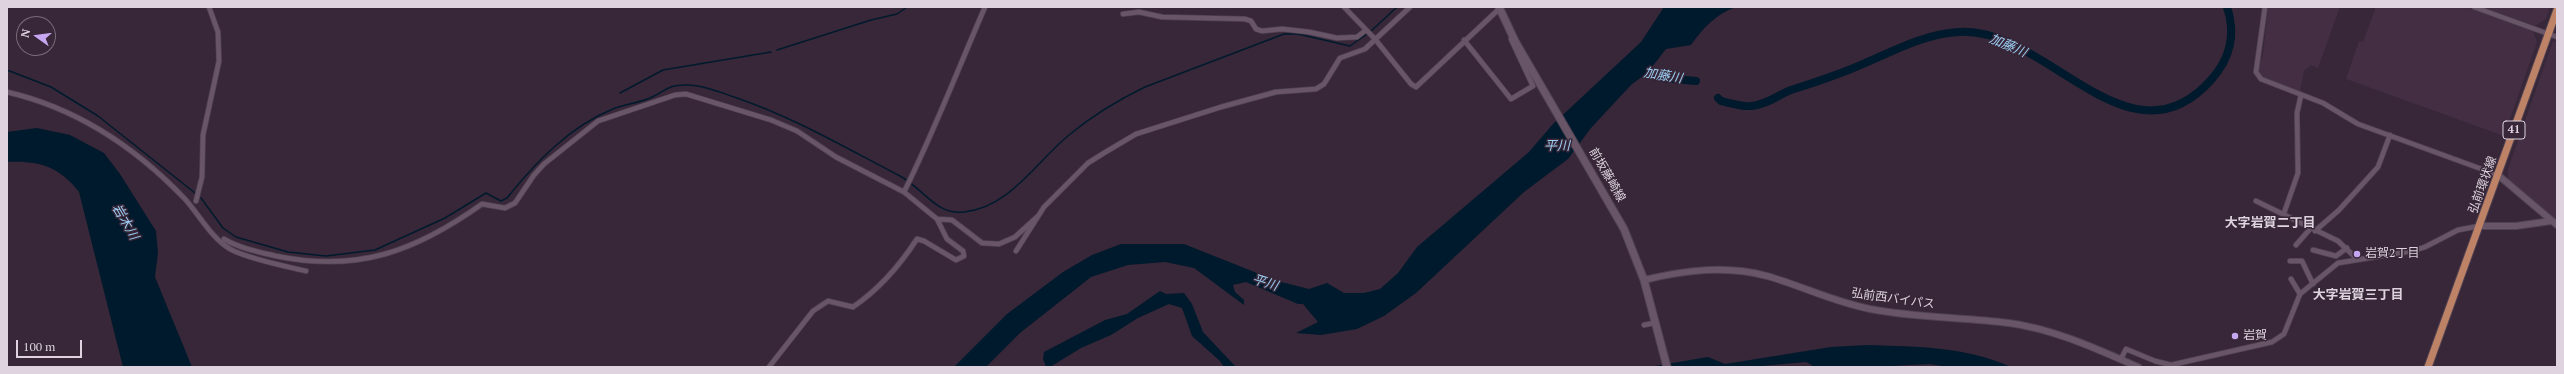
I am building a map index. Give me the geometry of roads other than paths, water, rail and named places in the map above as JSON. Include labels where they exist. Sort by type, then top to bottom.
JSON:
[{"type":"main road","name":"前坂藤崎線","points":[[1499,8],[1512,36],[1606,195],[1624,229],[1644,280],[1654,323],[1667,367]]},
{"type":"main road","name":"弘前環状線","points":[[2428,367],[2557,10]]},
{"type":"street","points":[[196,201],[202,177],[201,150],[203,135],[219,61],[218,32],[209,7]]},
{"type":"street","points":[[904,192],[931,138],[940,111],[985,7]]},
{"type":"street","points":[[1344,7],[1367,30],[1411,84],[1416,87],[1499,8]]},
{"type":"street","points":[[937,219],[952,220],[982,243],[999,244],[1015,237],[1037,217],[1088,163],[1136,134],[1276,92],[1316,90],[1324,84],[1340,58],[1365,49],[1373,37],[1410,7]]},
{"type":"street","points":[[2265,7],[2256,72],[2257,76],[2323,103],[2358,124],[2498,175],[2557,224]]},
{"type":"street","points":[[2474,7],[2557,37]]},
{"type":"street","points":[[1122,14],[1139,12],[1162,17],[1245,19],[1251,21],[1256,29],[1262,31],[1282,29],[1309,32],[1337,38],[1357,37],[1367,30]]},
{"type":"street","points":[[1464,40],[1511,99],[1533,86],[1513,46],[1511,39],[1512,36]]},
{"type":"street","points":[[7,92],[45,103],[84,120],[140,157],[185,198],[219,240],[231,250],[306,271]]},
{"type":"street","points":[[224,239],[257,252],[293,259],[344,261],[389,254],[415,244],[482,204],[505,208],[516,202],[534,175],[544,164],[598,121],[675,94],[686,94],[777,123],[797,131],[836,157],[904,192],[937,219],[946,239],[963,251],[964,256],[956,260],[924,241],[917,239],[876,289],[862,301],[853,307],[828,301],[813,311],[770,367]]},
{"type":"street","points":[[2284,214],[2298,173],[2298,125],[2296,113],[2301,95]]},
{"type":"street","points":[[2296,245],[2312,230],[2339,210],[2378,167],[2390,135]]},
{"type":"street","points":[[2256,201],[2348,248],[2356,258]]},
{"type":"street","points":[[1016,252],[1037,217]]},
{"type":"street","points":[[2121,360],[2126,349],[2155,361],[2171,365],[2272,342],[2284,334],[2300,294],[2338,263],[2356,258],[2412,251],[2425,247],[2458,230],[2480,226],[2516,226],[2551,220]]},
{"type":"street","points":[[2313,250],[2336,256],[2348,248]]},
{"type":"street","points":[[2290,261],[2302,262],[2304,264],[2313,284]]},
{"type":"street","name":"弘前西バイパス","points":[[1644,280],[1694,270],[1746,271],[1767,276],[1840,302],[1872,309],[2011,323],[2053,334],[2138,367]]},
{"type":"street","points":[[2291,278],[2300,294]]},
{"type":"street","points":[[1644,325],[1654,323]]},
{"type":"water","name":"平川","points":[[1664,7],[1736,7],[1722,13],[1710,22],[1691,45],[1666,49],[1648,72],[1631,85],[1591,128],[1568,159],[1524,192],[1416,293],[1384,316],[1357,329],[1321,335],[1296,333],[1318,322],[1303,304],[1298,304],[1246,282],[1233,285],[1235,292],[1244,300],[1244,305],[1194,268],[1165,262],[1128,265],[1091,277],[1020,333],[986,367],[954,367],[1007,314],[1063,272],[1092,255],[1121,244],[1184,244],[1277,281],[1309,289],[1327,283],[1344,293],[1364,293],[1380,289],[1398,273],[1417,247],[1529,152],[1553,124],[1641,42]]},
{"type":"water","name":"岩木川","points":[[37,128],[70,135],[104,153],[120,174],[156,231],[158,253],[155,277],[192,367],[123,367],[79,192],[64,176],[48,167],[29,162],[7,162],[7,132]]},
{"type":"water","points":[[1160,291],[1166,294],[1184,293],[1192,304],[1203,332],[1236,367],[1224,367],[1220,361],[1192,336],[1182,308],[1169,304],[1138,318],[1111,335],[1081,348],[1050,367],[1046,367],[1043,359],[1044,352],[1105,320],[1127,314]]},
{"type":"water","points":[[1868,345],[1923,347],[1958,351],[1993,360],[2011,367],[1948,367],[1930,364],[1872,367],[1810,367],[1812,365],[1806,362],[1750,367],[1649,367],[1708,357],[1725,364],[1831,347]]},
{"type":"waterway","points":[[777,50],[871,20],[897,14],[907,7]]},
{"type":"waterway","points":[[1370,32],[1397,7]]},
{"type":"waterway","name":"加藤川","points":[[1718,98],[1721,101],[1747,106],[1767,102],[1791,90],[1846,71],[1901,47],[1930,37],[1959,32],[1991,36],[2024,50],[2087,88],[2118,104],[2149,110],[2180,104],[2211,80],[2218,72],[2230,46],[2231,27],[2227,7]]},
{"type":"waterway","points":[[201,198],[223,228],[236,237],[288,252],[326,256],[375,250],[445,218],[486,193],[501,201],[507,198],[529,172],[554,147],[568,135],[597,116],[613,109],[647,99],[671,87],[692,85],[719,92],[758,106],[820,134],[900,176],[916,187],[937,205],[954,212],[964,212],[995,202],[1009,193],[1069,135],[1087,121],[1125,97],[1145,87],[1284,34],[1298,34],[1350,46],[1367,34]]},
{"type":"waterway","points":[[620,93],[663,70],[771,52]]},
{"type":"waterway","points":[[7,70],[51,87],[98,116],[195,193]]},
{"type":"waterway","name":"加藤川","points":[[1635,72],[1663,78],[1696,81]]},
{"type":"place","name":"岩賀2丁目","points":[[2357,254]]},
{"type":"place","name":"岩賀","points":[[2235,336]]},
{"type":"district","name":"大字岩賀二丁目","points":[[2270,223]]},
{"type":"district","name":"大字岩賀三丁目","points":[[2358,295]]}]
